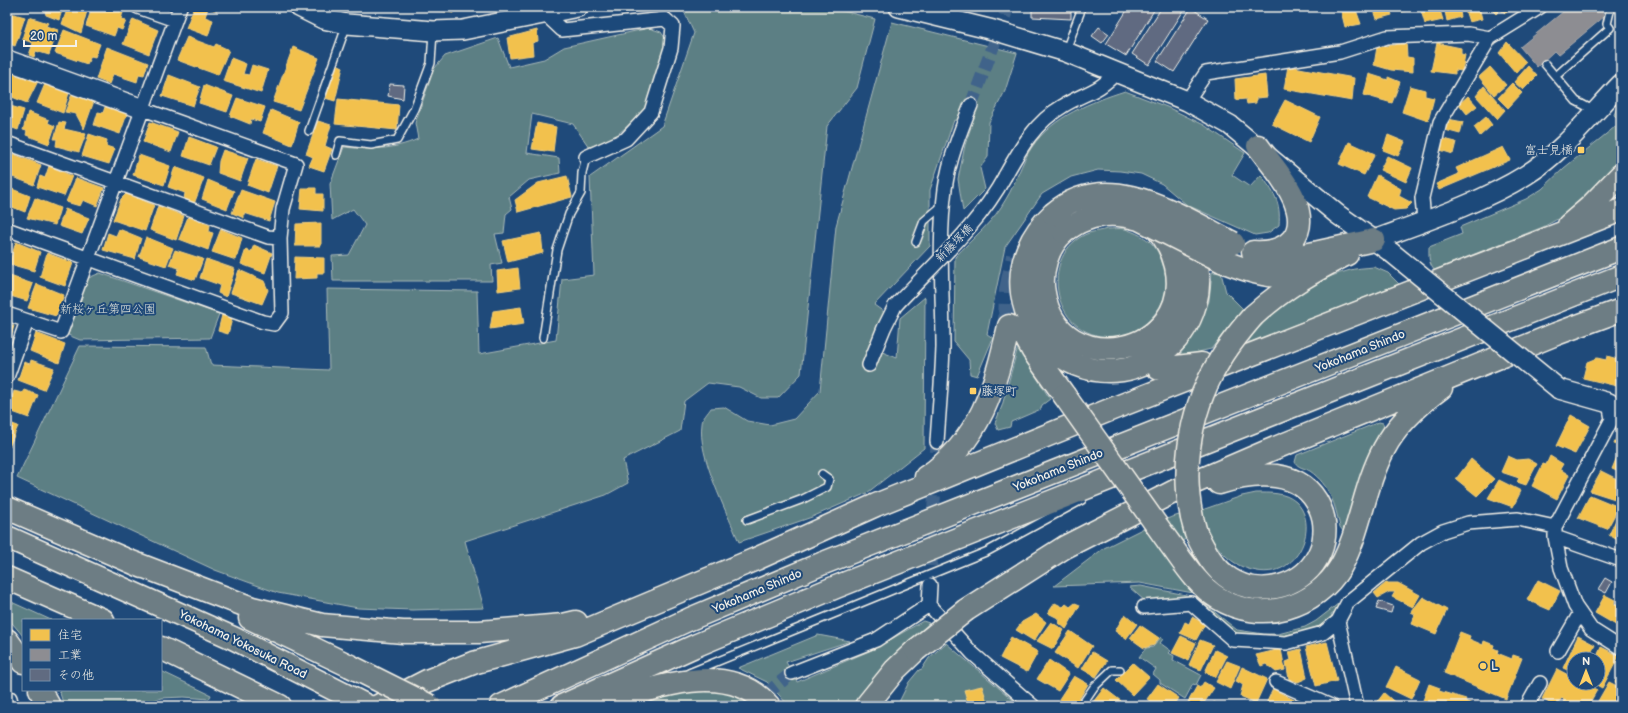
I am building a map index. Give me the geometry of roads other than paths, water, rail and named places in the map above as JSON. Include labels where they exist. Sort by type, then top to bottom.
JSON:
[{"type":"highway","points":[[1227,252],[1267,253],[1288,246],[1294,238],[1299,219],[1294,198],[1258,146]]},
{"type":"highway","points":[[1554,237],[1598,199],[1621,175]]},
{"type":"highway","points":[[1031,241],[1025,258],[1021,277],[1025,308],[1028,318],[1047,345],[1065,358],[1085,367],[1097,370],[1108,370],[1132,367],[1159,355],[1175,341],[1187,325],[1195,308],[1198,294],[1196,259],[1185,231],[1174,215],[1138,194],[1105,189],[1083,192],[1057,220],[1050,250],[1046,259],[1043,280],[1045,300],[1059,326],[1073,339],[1091,347],[1102,349],[1122,348],[1133,345],[1150,336],[1158,329],[1170,313],[1174,304],[1178,284],[1173,256],[1166,240],[1159,231],[1138,215],[1117,210],[1105,210],[1057,220],[1042,225],[1031,241],[1022,258],[1017,276],[1015,295],[1017,315],[1030,346],[1170,544],[1204,587],[1217,598],[1230,604],[1256,611],[1285,609],[1312,598],[1324,588],[1341,566],[1357,532],[1377,464],[1391,437],[1401,424],[1425,400],[1440,388],[1478,366]]},
{"type":"highway","points":[[1598,199],[1621,190]]},
{"type":"highway","points":[[378,706],[427,681],[473,663],[575,635],[650,604],[876,505],[1112,409],[1621,210]]},
{"type":"highway","points":[[1057,220],[1078,222],[1092,217],[1108,215],[1129,216],[1227,252],[1250,272],[1264,275],[1292,277],[1305,275]]},
{"type":"highway","points":[[1253,252],[1268,256],[1296,257],[1374,240]]},
{"type":"highway","points":[[1136,510],[1225,481],[1258,475],[1287,477],[1299,482],[1310,491],[1323,513],[1325,526],[1320,552],[1314,564],[1293,582],[1281,587],[1250,587],[1230,579],[1211,559],[1196,533],[1191,517],[1187,483],[1188,462],[1196,419],[1204,394],[1217,365],[1253,316],[1271,300],[1305,275],[1374,240]]},
{"type":"highway","name":"Yokohama Shindo","points":[[501,706],[683,622],[821,564],[1621,248]]},
{"type":"highway","points":[[562,706],[697,645],[836,587],[1621,276]]},
{"type":"highway","points":[[866,706],[895,670],[916,650],[966,610],[1006,582],[1065,547],[1136,510],[1268,451],[1478,366],[1620,311]]},
{"type":"highway","points":[[1159,370],[1183,368],[1225,358],[1349,316]]},
{"type":"highway","points":[[876,505],[930,474],[966,441],[981,416],[1006,336]]},
{"type":"highway","points":[[7,508],[129,561],[350,666],[430,706]]},
{"type":"highway","points":[[7,523],[113,574],[233,638]]},
{"type":"highway","name":"Yokohama Yokosuka Road","points":[[7,538],[233,638],[367,706]]},
{"type":"highway","points":[[129,561],[252,608],[287,618],[322,625],[403,632],[479,632],[563,625],[650,604]]},
{"type":"highway","points":[[7,578],[101,619]]},
{"type":"highway","points":[[7,640],[22,661]]},
{"type":"highway","points":[[162,648],[280,706]]},
{"type":"highway","points":[[884,706],[896,682],[916,650]]},
{"type":"highway","points":[[601,706],[643,691],[694,681],[715,681],[747,688],[764,700],[769,706]]},
{"type":"street","points":[[138,7],[175,20]]},
{"type":"street","points":[[7,314],[61,332],[180,7]]},
{"type":"street","points":[[304,8],[324,19],[347,24],[433,30],[463,30],[578,7]]},
{"type":"street","points":[[899,7],[1001,32],[1066,52],[1187,101],[1230,125],[1258,146],[1337,214],[1392,253],[1559,389],[1616,412],[1555,532],[1560,568],[1575,606],[1591,629],[1621,648]]},
{"type":"street","points":[[1424,221],[1422,198],[1440,122],[1490,38],[1540,7]]},
{"type":"street","points":[[546,14],[562,30],[665,19],[673,26],[671,48],[651,112],[626,139],[586,157]]},
{"type":"street","points":[[1187,101],[1206,73],[1340,52],[1387,37],[1468,34],[1490,38]]},
{"type":"street","points":[[7,60],[296,164],[283,209],[280,238],[282,313],[274,324],[263,322],[7,229]]},
{"type":"street","name":"新藤塚橋","points":[[869,365],[895,306],[976,220],[994,196],[1020,150],[1039,123],[1062,106],[1105,85],[1117,72]]},
{"type":"street","points":[[1374,240],[1424,221],[1497,190],[1526,175],[1550,157],[1621,84]]},
{"type":"street","points":[[937,442],[943,348],[941,246],[943,205],[945,188],[957,141],[971,105]]},
{"type":"street","points":[[7,143],[268,237],[280,238]]},
{"type":"street","points":[[7,377],[27,321]]},
{"type":"street","points":[[1144,606],[1191,603],[1233,640],[1286,643],[1323,633],[1338,621],[1348,602],[1421,543],[1443,531],[1468,523],[1518,519],[1555,532],[1621,560]]},
{"type":"street","points":[[930,585],[929,605],[972,653],[1033,706]]},
{"type":"street","points":[[792,673],[876,640],[929,605]]},
{"type":"street","points":[[1558,651],[1580,613]]},
{"type":"street","points":[[1338,621],[1355,705]]},
{"type":"street","points":[[1276,682],[1331,706]]},
{"type":"street","points":[[1527,706],[1540,683]]},
{"type":"street","points":[[7,697],[10,698],[12,706]]},
{"type":"lane","points":[[1066,52],[1080,13],[1080,7]]},
{"type":"lane","points":[[1556,76],[1610,28],[1607,24],[1611,7]]},
{"type":"lane","points":[[308,131],[347,24]]},
{"type":"lane","points":[[336,155],[340,141],[371,145],[397,140],[414,109],[431,63],[433,30]]},
{"type":"lane","points":[[1545,64],[1576,101],[1595,111]]},
{"type":"lane","points":[[543,338],[557,250],[569,214],[581,194],[582,173],[586,157]]},
{"type":"lane","points":[[916,242],[924,221],[943,205]]},
{"type":"lane","points":[[985,383],[1006,336]]},
{"type":"lane","points":[[930,474],[950,446]]},
{"type":"lane","points":[[1099,491],[1161,457]]},
{"type":"lane","points":[[746,520],[803,499],[827,486],[828,479],[822,474]]},
{"type":"lane","points":[[643,691],[988,551],[1092,495]]},
{"type":"lane","points":[[1081,706],[1094,687],[1112,670],[1120,670]]},
{"type":"tunnel","points":[[971,105],[1008,7]]},
{"type":"tunnel","points":[[1009,326],[1010,290],[1017,256]]},
{"type":"tunnel","points":[[930,585],[937,442]]},
{"type":"tunnel","points":[[751,706],[792,673]]},
{"type":"place","name":"富士見橋","points":[[1581,150]]},
{"type":"place","name":"藤塚町","points":[[973,391]]},
{"type":"place","name":"L","points":[[1483,666]]},
{"type":"park label","name":"新桜ヶ丘第四公園","points":[[108,309]]}]
